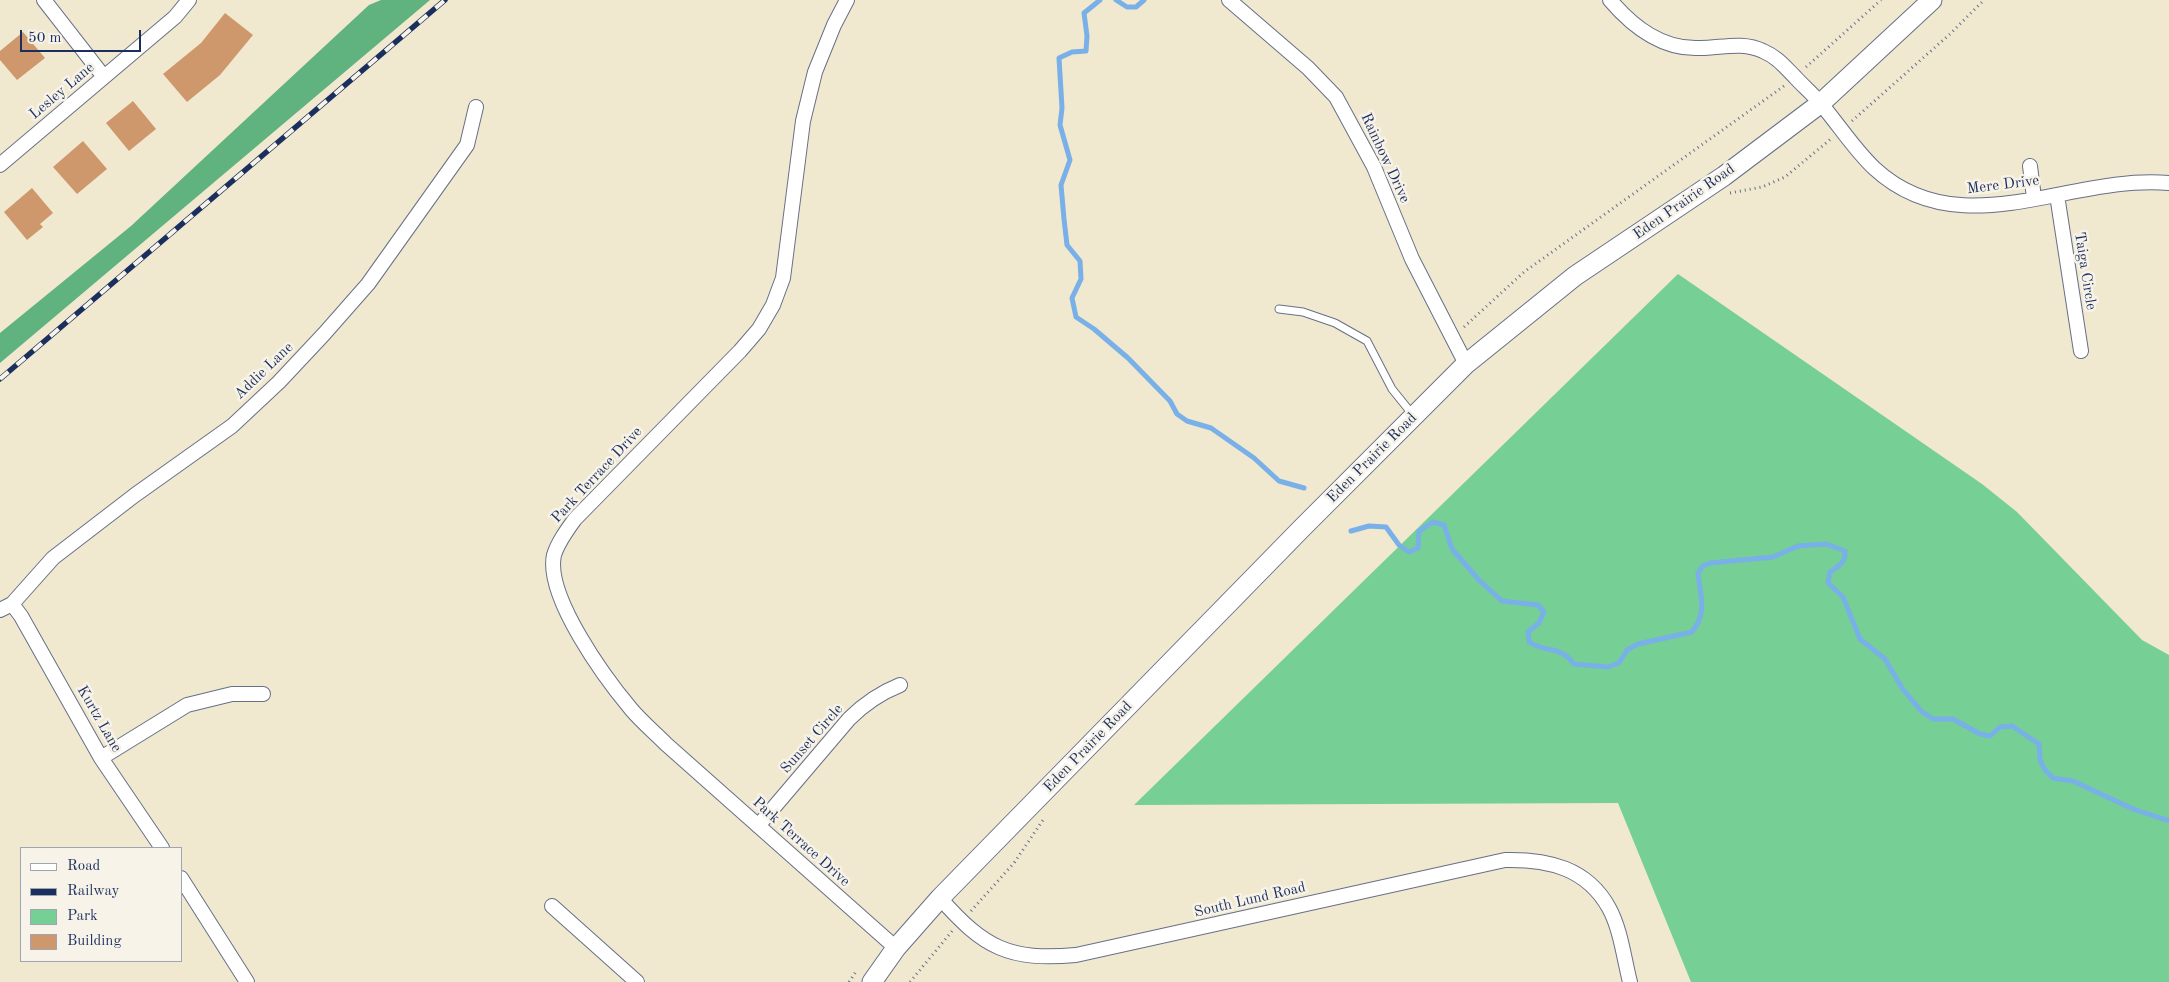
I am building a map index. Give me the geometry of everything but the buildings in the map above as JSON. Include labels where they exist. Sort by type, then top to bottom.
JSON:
[{"type":"main road","name":"Eden Prairie Road","points":[[872,982],[896,948],[940,898],[1466,364],[1576,276],[1724,176],[1820,103],[1932,0]]},
{"type":"street","points":[[44,0],[104,77]]},
{"type":"street","name":"Lesley Lane","points":[[0,165],[174,17],[189,0]]},
{"type":"street","name":"Park Terrace Drive","points":[[847,0],[834,25],[815,72],[803,121],[783,278],[773,305],[759,330],[740,352],[575,519],[562,537],[554,556],[554,578],[560,598],[603,672],[632,710],[666,744],[896,948]]},
{"type":"street","name":"Rainbow Drive","points":[[1229,0],[1308,68],[1336,97],[1374,167],[1412,259],[1466,364]]},
{"type":"street","name":"Mere Drive","points":[[1610,0],[1636,27],[1656,39],[1677,47],[1742,45],[1761,50],[1778,59],[1820,103],[1841,131],[1874,168],[1896,185],[1920,198],[1947,205],[1974,207],[2119,184],[2169,183]]},
{"type":"street","name":"Addie Lane","points":[[6,607],[53,558],[135,495],[232,426],[279,382],[368,284],[467,145],[476,107]]},
{"type":"street","points":[[2030,166],[2034,198]]},
{"type":"street","name":"Taiga Circle","points":[[2057,195],[2081,352]]},
{"type":"street","name":"Kurtz Lane","points":[[6,607],[22,616],[101,758],[161,847]]},
{"type":"street","name":"Sunset Circle","points":[[758,826],[864,704],[900,685]]},
{"type":"street","points":[[101,758],[188,705],[232,694],[263,694]]},
{"type":"street","name":"South Lund Road","points":[[940,898],[961,921],[993,946],[1021,955],[1048,958],[1076,955],[1505,860],[1532,859],[1558,865],[1582,877],[1597,891],[1610,909],[1630,982]]},
{"type":"street","points":[[182,880],[248,982]]},
{"type":"street","points":[[552,906],[637,982]]},
{"type":"lane","points":[[1279,309],[1304,312],[1335,323],[1366,341],[1392,389],[1413,416]]},
{"type":"path","points":[[1452,338],[1524,272],[1794,77],[1881,0]]},
{"type":"path","points":[[1727,194],[1762,187],[1785,177],[1841,131],[1950,34],[1984,0]]},
{"type":"path","points":[[910,982],[961,921],[1014,863],[1048,812]]},
{"type":"green space","points":[[381,0],[430,0],[0,363],[0,333],[131,226],[369,5]]},
{"type":"green space","points":[[1678,274],[1982,484],[2017,512],[2142,640],[2169,655],[2169,982],[1691,982],[1618,803],[1134,805]]},
{"type":"waterway","points":[[1100,0],[1084,13],[1087,36],[1086,51],[1072,52],[1059,58],[1062,108],[1060,125],[1070,160],[1061,185],[1064,219],[1067,245],[1080,261],[1081,279],[1072,298],[1076,317],[1094,329],[1128,358],[1170,401],[1177,414],[1187,421],[1211,428],[1254,458],[1279,481],[1304,488]]},
{"type":"waterway","points":[[1116,0],[1127,7],[1136,7],[1144,0]]},
{"type":"waterway","points":[[1351,531],[1369,526],[1386,527],[1399,545],[1409,552],[1418,548],[1419,531],[1433,522],[1444,525],[1452,549],[1479,580],[1502,601],[1538,605],[1544,612],[1539,623],[1528,632],[1529,642],[1542,648],[1558,651],[1574,664],[1608,667],[1619,663],[1627,650],[1638,644],[1692,632],[1700,618],[1702,604],[1698,573],[1703,566],[1710,563],[1773,557],[1798,546],[1826,544],[1845,551],[1843,561],[1830,572],[1828,583],[1843,597],[1860,639],[1885,659],[1902,688],[1921,711],[1933,719],[1953,719],[1980,734],[1990,736],[2000,727],[2012,726],[2039,744],[2040,760],[2045,770],[2053,778],[2073,781],[2133,809],[2169,821]]},
{"type":"railway","points":[[0,379],[445,0]]}]
